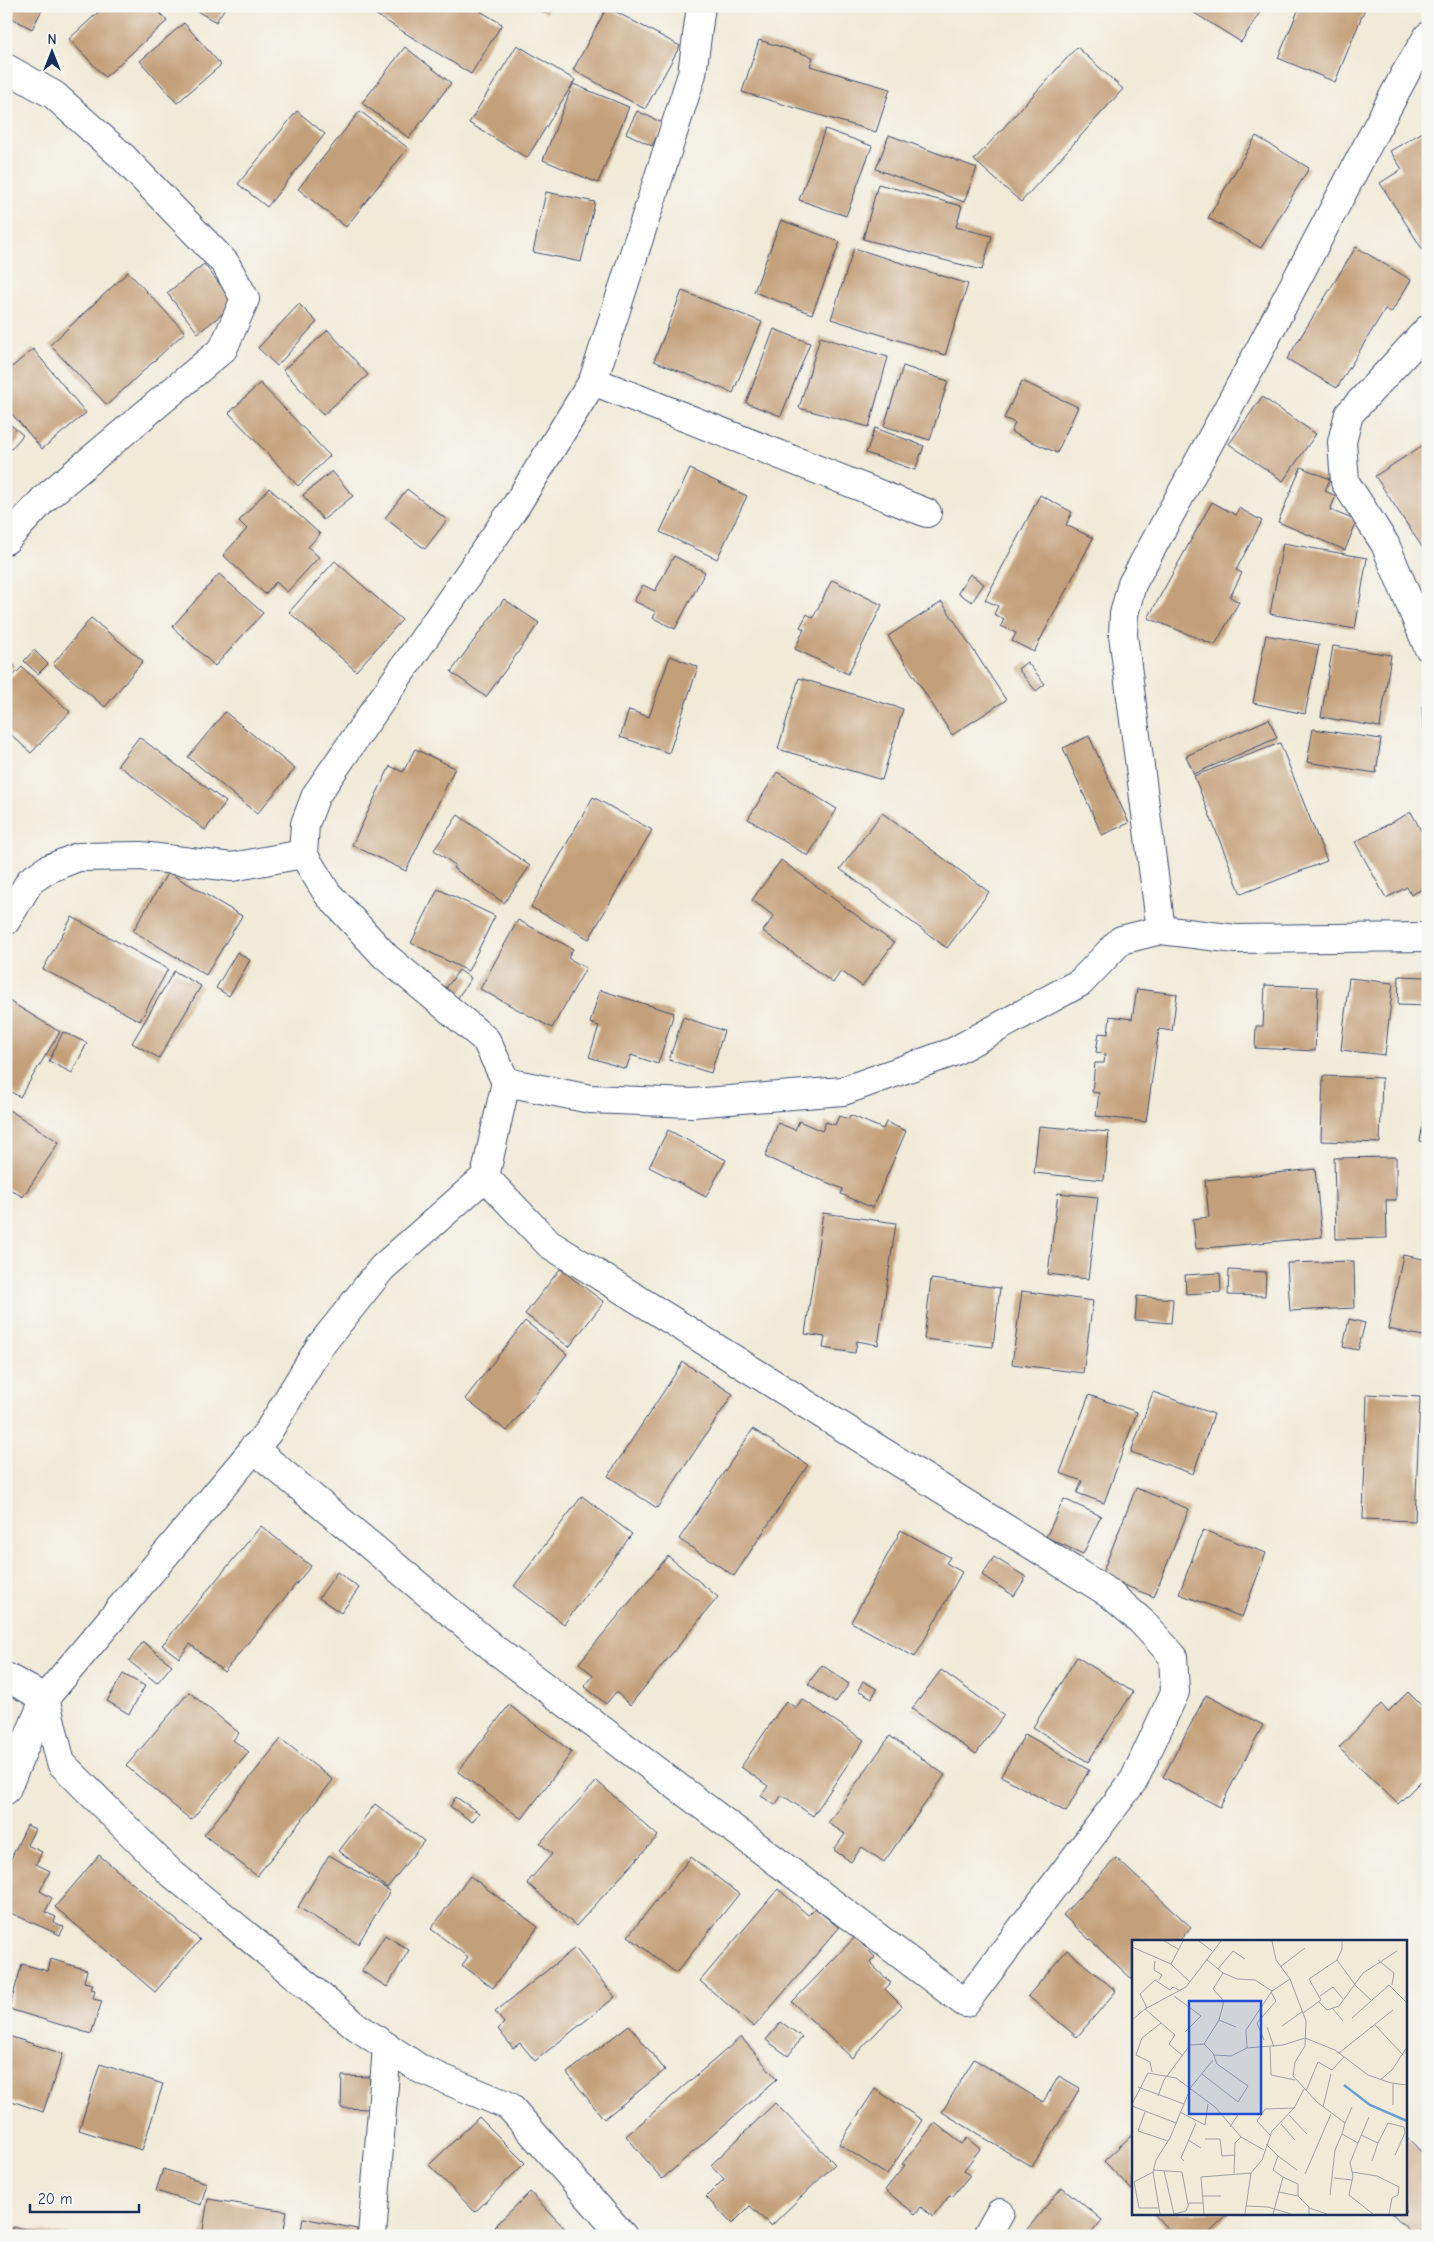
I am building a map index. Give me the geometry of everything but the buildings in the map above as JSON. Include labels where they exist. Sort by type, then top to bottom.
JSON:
[{"type":"street","points":[[6,1790],[45,1698],[268,1432],[320,1346],[382,1268],[485,1177],[506,1082],[486,1040],[386,957],[327,894],[303,854],[306,824],[316,795],[517,504],[593,381],[692,74],[701,6]]},
{"type":"street","points":[[1161,930],[1123,635],[1124,614],[1132,584],[1251,366],[1405,74],[1428,36]]},
{"type":"street","points":[[6,68],[54,95],[123,157],[225,263],[245,299],[222,349],[44,499],[6,540]]},
{"type":"street","points":[[1428,329],[1349,414],[1342,442],[1344,482],[1385,544],[1428,647]]},
{"type":"street","points":[[593,381],[927,513]]},
{"type":"street","points":[[6,921],[30,881],[48,869],[78,857],[141,856],[232,867],[303,854]]},
{"type":"street","points":[[506,1082],[590,1099],[692,1103],[843,1091],[953,1052],[1081,982],[1121,940],[1161,930],[1236,939],[1428,937]]},
{"type":"street","points":[[253,1448],[497,1651],[965,2003],[1134,1780],[1175,1692],[1173,1656],[1141,1621],[1109,1593],[550,1244],[485,1177]]},
{"type":"street","points":[[6,1677],[45,1698],[61,1763],[170,1872],[356,2026],[422,2070],[509,2106],[623,2236]]},
{"type":"street","points":[[372,2236],[387,2047]]},
{"type":"street","points":[[986,2236],[1000,2213]]}]
